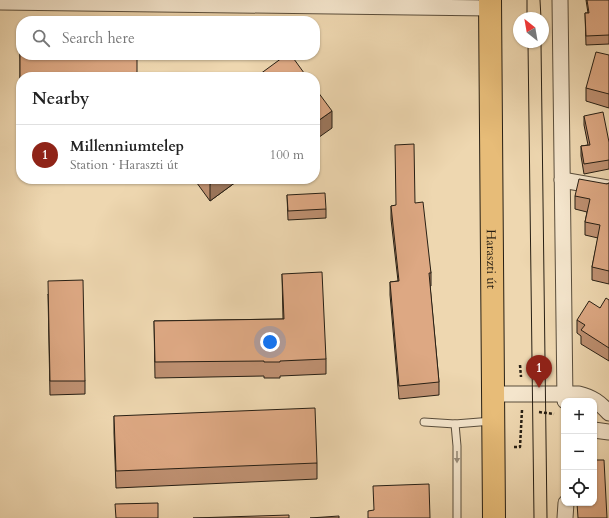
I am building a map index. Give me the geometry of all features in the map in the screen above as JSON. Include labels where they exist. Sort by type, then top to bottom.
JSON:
[{"type":"main road","name":"Haraszti út","points":[[490,4],[494,518]]},
{"type":"street","points":[[560,0],[565,398]]},
{"type":"street","points":[[0,2],[490,4]]},
{"type":"street","points":[[562,180],[609,188]]},
{"type":"street","points":[[494,394],[565,398],[579,394],[591,398]]},
{"type":"street","points":[[597,401],[609,413]]},
{"type":"street","points":[[597,430],[609,432]]},
{"type":"street","points":[[566,506],[566,518]]},
{"type":"lane","points":[[424,422],[455,424],[494,421]]},
{"type":"lane","points":[[455,424],[457,446],[457,518]]},
{"type":"building","points":[[587,0],[609,0],[609,35],[586,36],[585,13],[589,13]]},
{"type":"building","points":[[596,52],[609,55],[609,94],[586,88]]},
{"type":"building","points":[[20,60],[137,60],[137,72],[20,72]]},
{"type":"building","points":[[279,60],[295,60],[303,72],[263,72]]},
{"type":"building","points":[[320,95],[332,111],[320,119]]},
{"type":"building","points":[[603,112],[609,142],[609,160],[584,164],[581,146],[590,145],[584,116]]},
{"type":"building","points":[[414,144],[415,203],[423,202],[431,273],[429,273],[439,382],[399,386],[390,282],[399,281],[391,206],[396,205],[395,145]]},
{"type":"building","points":[[579,179],[607,184],[609,183],[609,271],[592,267],[600,225],[585,222],[590,199],[575,196]]},
{"type":"building","points":[[325,193],[326,209],[288,211],[287,195]]},
{"type":"building","points":[[322,272],[326,359],[280,362],[155,362],[154,321],[284,319],[282,274]]},
{"type":"building","points":[[83,280],[85,381],[50,381],[48,281]]},
{"type":"building","points":[[606,298],[609,300],[609,348],[581,330],[585,325],[577,320],[589,301],[600,308]]},
{"type":"building","points":[[315,408],[317,463],[116,471],[114,416]]},
{"type":"building","points":[[597,460],[604,460],[607,518],[578,518],[577,506],[597,506]]},
{"type":"building","points":[[429,484],[430,518],[368,518],[368,511],[374,510],[373,486]]},
{"type":"building","points":[[158,503],[158,518],[116,518],[115,504]]},
{"type":"building","points":[[289,515],[289,518],[193,518]]},
{"type":"building","points":[[339,516],[339,518],[310,518]]},
{"type":"tram line","points":[[527,0],[527,12]]},
{"type":"tram line","points":[[540,0],[541,12]]},
{"type":"tram line","points":[[528,48],[534,518]]},
{"type":"tram line","points":[[541,48],[547,518]]},
{"type":"place","name":"Millenniumtelep","points":[[539,388]]}]
